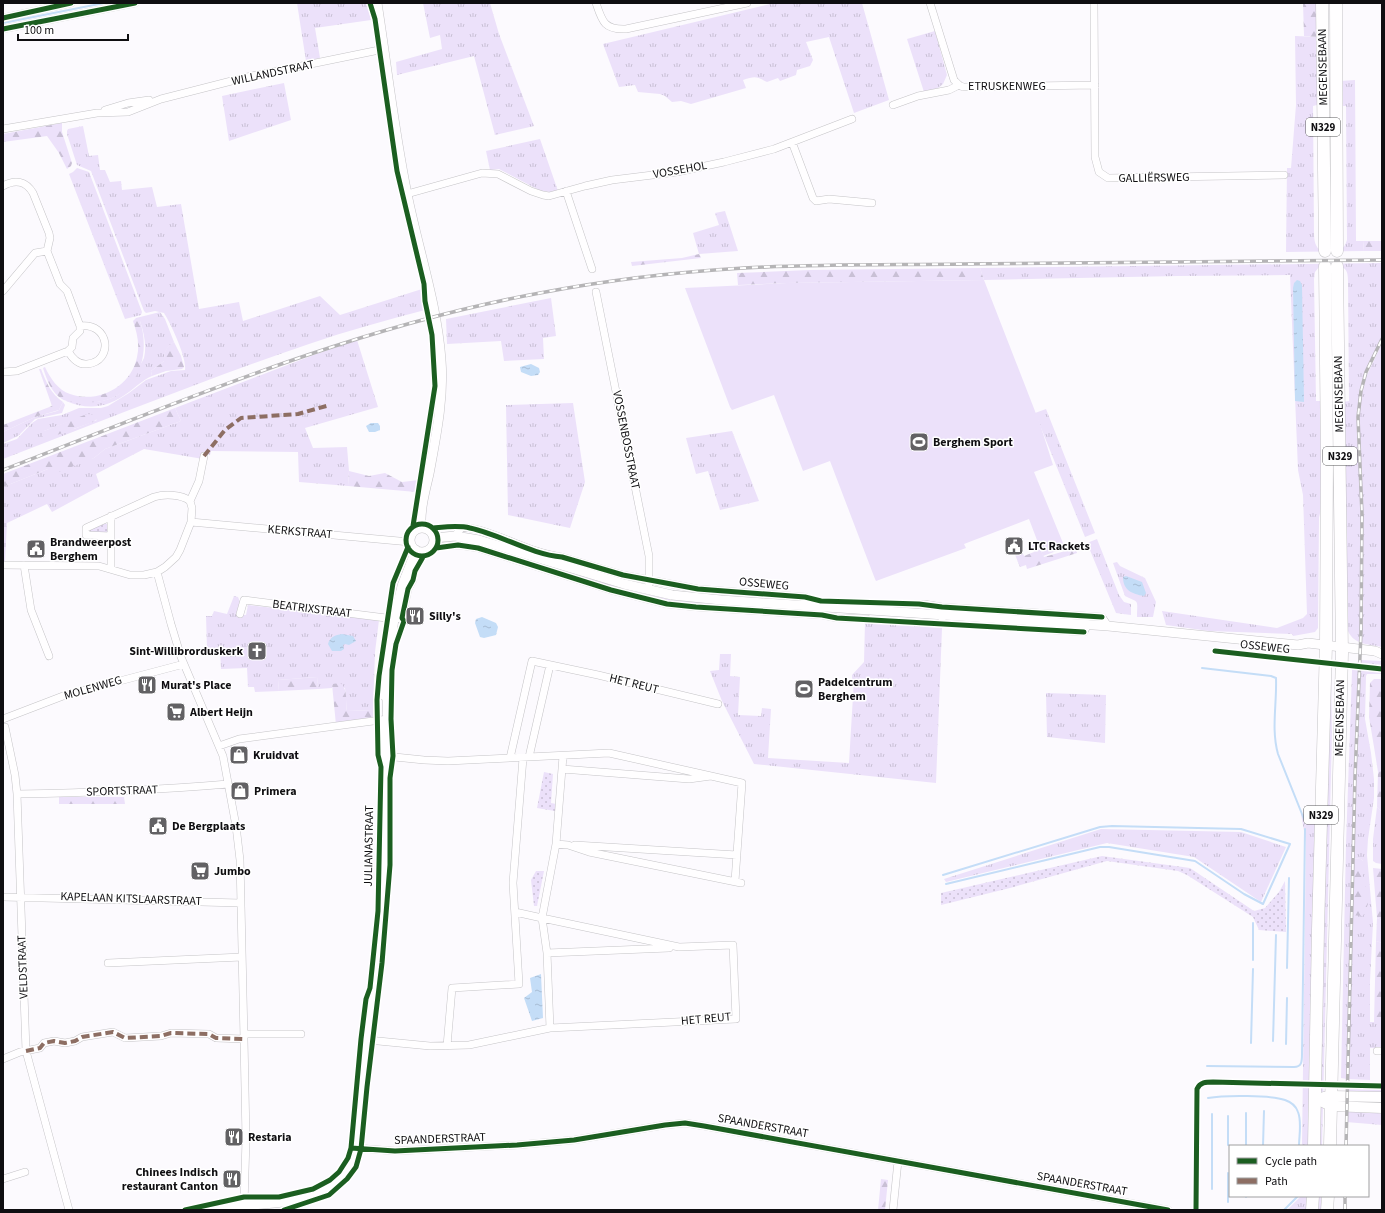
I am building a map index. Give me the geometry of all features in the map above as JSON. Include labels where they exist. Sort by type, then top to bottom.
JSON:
[{"type":"main road","name":"MEGENSEBAAN","points":[[1322,3],[1325,251]]},
{"type":"main road","name":"MEGENSEBAAN","points":[[1336,3],[1337,250]]},
{"type":"main road","name":"MEGENSEBAAN","points":[[1314,1145],[1318,929],[1326,648],[1327,459],[1325,266]]},
{"type":"main road","name":"MEGENSEBAAN","points":[[1330,1145],[1342,650],[1337,266]]},
{"type":"main road","points":[[1331,1101],[1382,1097]]},
{"type":"main road","points":[[1316,1099],[1382,1108]]},
{"type":"main road","points":[[1312,1210],[1313,1197]]},
{"type":"main road","points":[[1327,1210],[1328,1197]]},
{"type":"street","points":[[3,18],[71,3]]},
{"type":"street","points":[[3,29],[135,3]]},
{"type":"street","points":[[596,3],[606,25],[614,29],[626,29],[747,3]]},
{"type":"street","name":"ETRUSKENWEG","points":[[930,3],[954,80],[963,87],[1095,85]]},
{"type":"street","name":"GALLIËRSWEG","points":[[1094,3],[1095,158],[1099,172],[1108,178],[1284,175]]},
{"type":"street","points":[[377,6],[395,131],[407,194],[435,314],[441,360],[441,397],[437,431],[421,513],[421,527]]},
{"type":"street","name":"WILLANDSTRAAT","points":[[3,129],[97,113],[128,103],[162,99],[247,77],[384,49]]},
{"type":"street","points":[[893,105],[918,96],[950,90],[959,85]]},
{"type":"street","name":"VOSSEHOL","points":[[407,194],[482,173],[498,174],[543,196],[549,196],[612,180],[677,172],[724,162],[774,149],[852,119]]},
{"type":"street","points":[[792,142],[813,198],[816,201],[829,199],[872,203]]},
{"type":"street","points":[[3,186],[9,182],[16,182],[23,183],[30,187],[49,233],[50,238],[48,251],[60,284],[67,291],[80,326],[80,331],[73,338],[72,347],[68,351],[17,371],[3,372]]},
{"type":"street","points":[[566,191],[592,269]]},
{"type":"street","points":[[3,291],[35,253],[48,251]]},
{"type":"street","name":"VOSSENBOSSTRAAT","points":[[596,292],[649,556],[648,585]]},
{"type":"street","points":[[68,351],[71,357],[77,362],[84,364],[92,363],[98,360],[103,354],[106,347],[102,333],[92,326],[80,326]]},
{"type":"street","points":[[190,501],[199,481],[204,456]]},
{"type":"street","points":[[3,565],[99,566],[130,575],[144,575],[157,572],[176,557],[180,550],[191,522],[192,508],[190,501],[185,497],[154,496],[86,528],[86,535],[111,536]]},
{"type":"street","points":[[111,516],[111,569]]},
{"type":"street","name":"KERKSTRAAT","points":[[191,522],[410,542]]},
{"type":"street","points":[[421,527],[430,531],[434,538],[433,544],[428,550],[420,552],[412,547],[410,542],[412,532],[421,527]]},
{"type":"street","name":"OSSEWEG","points":[[455,536],[462,527],[469,528],[505,539],[517,545],[623,575],[648,585],[693,597],[753,598],[804,602],[856,614],[867,619]]},
{"type":"street","name":"OSSEWEG","points":[[434,538],[455,536],[611,590],[667,604],[822,615],[837,618],[856,614],[942,611],[1102,617],[1108,626]]},
{"type":"street","name":"OSSEWEG","points":[[444,546],[468,541],[618,582],[648,585]]},
{"type":"street","name":"JULIANASTRAAT","points":[[213,1210],[244,1205],[280,1206],[313,1195],[338,1181],[352,1163],[356,1148],[382,920],[386,756],[385,719],[387,700],[384,690],[394,619],[405,576],[416,550]]},
{"type":"street","points":[[24,565],[31,610],[49,656]]},
{"type":"street","points":[[157,572],[170,624],[184,664],[222,756],[236,821],[240,860],[244,1037],[246,1139],[244,1205]]},
{"type":"street","name":"BEATRIXSTRAAT","points":[[240,614],[244,600],[394,619]]},
{"type":"street","name":"OSSEWEG","points":[[924,604],[942,611],[1000,623],[1088,624],[1298,644],[1307,649],[1326,648],[1374,651],[1382,654]]},
{"type":"street","name":"HET REUT","points":[[510,758],[532,661],[598,675],[718,704]]},
{"type":"street","name":"MOLENWEG","points":[[3,719],[63,696],[184,664]]},
{"type":"street","points":[[447,1046],[452,988],[519,984],[514,883],[526,758],[550,665]]},
{"type":"street","points":[[218,746],[239,739],[385,719]]},
{"type":"street","name":"VELDSTRAAT","points":[[4,726],[15,775],[17,794],[26,1051],[70,1210]]},
{"type":"street","points":[[386,756],[448,761],[609,754],[742,783],[737,855],[738,882],[589,852],[568,845]]},
{"type":"street","points":[[550,1028],[547,953],[542,918],[556,844],[563,756]]},
{"type":"street","points":[[562,769],[689,779],[711,776]]},
{"type":"street","name":"SPORTSTRAAT","points":[[17,794],[54,794],[183,788],[228,784]]},
{"type":"street","points":[[556,844],[737,855]]},
{"type":"street","name":"KAPELAAN KITSLAARSTRAAT","points":[[3,897],[20,896],[241,903]]},
{"type":"street","name":"HET REUT","points":[[515,912],[680,947]]},
{"type":"street","name":"HET REUT","points":[[368,1040],[447,1046],[469,1045],[550,1028],[736,1019],[734,945],[547,953]]},
{"type":"street","points":[[108,963],[242,957]]},
{"type":"street","points":[[3,1059],[40,1048],[44,1043],[54,1041],[65,1043],[75,1041],[82,1037],[112,1032],[125,1038],[161,1036],[171,1033],[208,1034],[216,1038],[301,1034]]},
{"type":"street","name":"SPAANDERSTRAAT","points":[[356,1148],[395,1151],[517,1145],[574,1140],[685,1123],[1168,1210]]},
{"type":"street","points":[[893,1210],[898,1161]]},
{"type":"street","points":[[3,1179],[25,1172]]},
{"type":"green space","points":[[297,3],[368,3],[371,20],[315,28],[320,58],[306,61]]},
{"type":"green space","points":[[423,3],[490,3],[499,34],[534,126],[495,135],[474,56],[397,75],[396,62],[442,49],[440,35],[430,38]]},
{"type":"green space","points":[[774,3],[862,3],[889,100],[854,113],[829,37],[806,42],[813,60],[810,66],[797,70],[796,75],[780,81],[778,78],[767,82],[755,77],[750,78],[743,80],[746,88],[691,104],[681,101],[672,102],[660,94],[638,92],[635,85],[619,87],[603,44]]},
{"type":"green space","points":[[1303,3],[1319,3],[1320,37],[1304,36]]},
{"type":"green space","points":[[935,31],[947,75],[943,84],[938,88],[924,92],[907,39]]},
{"type":"green space","points":[[1295,36],[1320,37],[1317,105],[1313,106],[1314,233],[1316,246],[1322,251],[1338,251],[1343,248],[1347,240],[1346,106],[1342,106],[1340,81],[1355,80],[1356,241],[1364,241],[1363,251],[1286,252],[1287,168],[1291,168],[1296,105]]},
{"type":"green space","points":[[284,83],[291,120],[229,141],[222,96]]},
{"type":"green space","points":[[62,123],[62,132],[72,163],[67,169],[59,153],[47,136],[3,142],[3,134]]},
{"type":"green space","points":[[83,126],[89,156],[98,155],[100,170],[105,170],[110,182],[121,181],[122,190],[152,187],[157,207],[181,204],[199,309],[239,302],[243,321],[320,296],[340,315],[422,289],[425,310],[352,330],[270,357],[3,459],[3,444],[17,439],[32,423],[38,419],[62,415],[79,408],[101,408],[108,406],[146,380],[171,371],[185,370],[184,358],[171,325],[164,313],[155,311],[146,313],[144,311],[91,171],[77,165],[67,134],[68,129]],"holes":[[[87,415],[97,420],[74,429],[44,431]]]},
{"type":"green space","points":[[540,139],[558,191],[541,191],[499,169],[490,170],[486,151]]},
{"type":"green space","points":[[77,168],[89,172],[142,312],[141,315],[125,319],[69,174]]},
{"type":"green space","points":[[725,211],[738,251],[699,254],[693,233],[719,225],[715,213]]},
{"type":"green space","points":[[1364,241],[1382,241],[1382,251],[1363,251]]},
{"type":"green space","points":[[699,254],[701,258],[632,266],[631,262],[682,258]]},
{"type":"green space","points":[[1382,263],[1382,337],[1370,362],[1367,375],[1382,343],[1382,647],[1358,641],[1351,636],[1348,631],[1343,402],[1349,401],[1348,281],[1345,269],[1336,266],[1319,267],[1315,272],[1314,279],[1316,401],[1321,401],[1323,498],[1319,518],[1318,628],[1315,632],[1293,636],[1292,634],[1209,631],[1166,625],[1162,611],[1277,628],[1303,618],[1307,614],[1303,495],[1298,470],[1290,275],[984,280],[980,268]]},
{"type":"green space","points":[[980,268],[984,280],[738,285],[737,273],[809,270]]},
{"type":"green space","name":"Berghem Sport","points":[[984,280],[1040,424],[1053,465],[1034,472],[1065,548],[1043,556],[1029,519],[964,544],[966,548],[876,581],[830,461],[803,471],[774,395],[732,410],[730,407],[685,288],[787,283]]},
{"type":"green space","points":[[551,298],[556,336],[543,338],[544,359],[504,361],[501,341],[447,344],[446,319]]},
{"type":"green space","points":[[160,312],[165,319],[174,342],[166,350],[164,361],[151,371],[152,376],[122,397],[107,404],[91,407],[66,401],[101,401],[112,398],[121,393],[144,358],[145,353],[145,340],[140,321],[133,321],[136,318]]},
{"type":"green space","points":[[133,321],[140,321],[144,351],[141,365],[135,378],[127,388],[116,396],[102,401],[70,402],[62,399],[55,393],[46,377],[43,368],[45,367],[58,387],[70,394],[81,397],[102,395],[121,385],[134,368],[137,357],[138,339]]},
{"type":"green space","points":[[357,340],[378,407],[305,428],[313,448],[347,447],[349,471],[348,486],[299,482],[298,452],[211,451],[210,455],[205,453],[203,459],[144,449],[96,474],[100,486],[52,512],[47,504],[7,523],[5,561],[3,561],[3,487],[48,469],[94,458],[105,449],[181,421],[175,408]]},
{"type":"green space","points":[[174,342],[181,356],[184,367],[182,369],[166,371],[152,376],[151,371],[164,361],[166,350]]},
{"type":"green space","points":[[39,369],[41,369],[52,391],[63,402],[59,410],[35,417],[3,432],[3,425],[52,406]]},
{"type":"green space","points":[[63,402],[65,405],[62,413],[35,419],[18,436],[3,443],[3,432],[35,417],[59,410]]},
{"type":"green space","points":[[573,403],[585,482],[570,528],[508,515],[506,405]]},
{"type":"green space","points":[[175,408],[181,421],[105,449],[94,458],[59,472],[48,469],[3,487],[3,474]]},
{"type":"green space","points":[[1046,409],[1095,533],[1085,537],[1035,413]]},
{"type":"green space","points":[[87,414],[97,415],[98,418],[93,422],[43,440],[44,431]]},
{"type":"green space","points":[[732,431],[759,501],[720,510],[708,471],[696,474],[686,438]]},
{"type":"green space","points":[[349,471],[369,476],[385,473],[402,482],[419,480],[416,492],[348,486]]},
{"type":"green space","points":[[104,523],[108,526],[107,534],[89,532],[90,530]]},
{"type":"green space","points":[[1016,537],[1024,556],[1034,552],[1030,543],[1036,541],[1044,557],[1076,548],[1077,553],[1027,569],[1026,565],[1020,567],[1009,540]]},
{"type":"green space","points":[[1097,539],[1119,595],[1124,602],[1131,604],[1131,615],[1116,613],[1087,543]]},
{"type":"green space","points":[[476,544],[600,581],[625,590],[670,599],[669,602],[628,592]]},
{"type":"green space","points":[[1117,562],[1120,566],[1145,578],[1156,602],[1153,617],[1137,617],[1137,602],[1125,596],[1113,563]]},
{"type":"green space","points":[[234,596],[238,597],[240,602],[238,614],[246,615],[248,605],[379,620],[375,652],[373,710],[347,711],[345,688],[332,684],[332,688],[318,689],[317,677],[278,680],[279,691],[255,692],[254,687],[248,687],[247,668],[221,669],[220,649],[207,649],[206,616],[212,616],[214,611],[227,614]]},
{"type":"green space","points":[[674,600],[812,610],[833,613],[673,603]]},
{"type":"green space","points":[[865,622],[942,628],[936,783],[754,764],[722,701],[710,671],[719,670],[720,654],[731,654],[730,676],[740,677],[738,715],[761,716],[762,708],[771,709],[768,758],[849,763],[854,679],[852,679],[852,675],[864,662]]},
{"type":"green space","points":[[1361,660],[1382,661],[1382,674],[1367,674],[1366,676],[1365,719],[1374,779],[1374,798],[1367,855],[1373,923],[1370,981],[1370,1022],[1382,1022],[1382,1048],[1370,1048],[1370,1080],[1341,1078],[1346,844],[1352,665]],"holes":[[[1352,858],[1361,859],[1363,861],[1363,881]]]},
{"type":"green space","points":[[1331,673],[1332,732],[1322,1145],[1302,1145],[1306,842],[1301,814],[1322,815]]},
{"type":"green space","points":[[317,677],[318,689],[279,691],[278,680]]},
{"type":"green space","points":[[1374,679],[1382,679],[1382,747],[1374,747],[1369,717],[1370,683]]},
{"type":"green space","points":[[340,683],[343,685],[345,692],[347,711],[373,710],[373,720],[336,725],[332,684]]},
{"type":"green space","points":[[1046,693],[1106,695],[1105,743],[1047,737]]},
{"type":"green space","points":[[1374,747],[1382,747],[1382,770],[1378,772]]},
{"type":"green space","points":[[1382,770],[1382,812],[1377,807],[1378,772]]},
{"type":"green space","points":[[544,772],[553,774],[551,803],[556,804],[555,811],[537,808]]},
{"type":"green space","points":[[59,797],[124,797],[125,804],[59,804]]},
{"type":"green space","points":[[1377,807],[1382,812],[1382,864],[1373,861],[1373,839]]},
{"type":"green space","points":[[1101,829],[1241,832],[1286,847],[1261,902],[1194,857],[1107,843],[946,882],[944,879]]},
{"type":"green space","points":[[1102,856],[1190,868],[1254,911],[1265,908],[1279,892],[1285,881],[1286,932],[1259,930],[1253,917],[1187,875],[1178,871],[1107,861],[1010,888],[941,905],[941,893]]},
{"type":"green space","points":[[1351,858],[1361,859],[1363,861],[1363,881],[1367,889],[1368,904],[1363,916],[1350,915]]},
{"type":"green space","points":[[1373,868],[1382,869],[1382,920],[1377,918]]},
{"type":"green space","points":[[536,871],[544,871],[537,906],[534,906],[531,880]]},
{"type":"green space","points":[[1377,918],[1382,920],[1382,943],[1376,941]]},
{"type":"green space","points":[[1376,941],[1382,943],[1382,1022],[1374,1023]]},
{"type":"green space","points":[[1347,1086],[1382,1087],[1382,1095],[1347,1094]]},
{"type":"green space","points":[[1346,1110],[1369,1111],[1382,1114],[1382,1125],[1346,1122]]},
{"type":"green space","points":[[881,1179],[888,1180],[885,1210],[878,1210]]},
{"type":"green space","points":[[1300,1197],[1321,1197],[1321,1210],[1287,1210]]},
{"type":"water","points":[[1297,280],[1300,281],[1302,285],[1304,402],[1295,401],[1293,288],[1294,283]]},
{"type":"water","points":[[531,364],[539,368],[540,372],[538,375],[531,376],[521,372],[520,367]]},
{"type":"water","points":[[371,423],[378,423],[380,430],[369,432],[366,426]]},
{"type":"water","points":[[1126,576],[1142,582],[1146,593],[1144,596],[1132,593],[1126,588],[1123,577]]},
{"type":"water","points":[[482,617],[496,623],[498,627],[496,635],[484,638],[480,637],[475,623],[476,619]]},
{"type":"water","points":[[342,634],[353,636],[356,641],[349,645],[343,645],[344,649],[341,651],[332,651],[328,644],[331,638]]},
{"type":"water","points":[[541,974],[543,1018],[532,1021],[524,998],[532,992],[530,978]]},
{"type":"waterway","points":[[3,23],[104,3]]},
{"type":"waterway","points":[[1202,668],[1271,676],[1276,678],[1276,745],[1278,754],[1304,819]]},
{"type":"waterway","points":[[943,875],[1100,827],[1241,829],[1290,844],[1263,904],[1244,894],[1195,861],[1109,847],[1100,847],[946,884]]},
{"type":"waterway","points":[[1207,1066],[1297,1067],[1301,1063],[1305,829]]},
{"type":"waterway","points":[[1287,968],[1289,878]]},
{"type":"waterway","points":[[1253,923],[1253,960]]},
{"type":"waterway","points":[[1273,1041],[1276,935]]},
{"type":"waterway","points":[[1251,1043],[1253,969]]},
{"type":"waterway","points":[[1286,1044],[1287,998]]},
{"type":"waterway","points":[[1208,1098],[1225,1096],[1259,1096],[1278,1098],[1293,1104],[1299,1116],[1299,1145]]},
{"type":"waterway","points":[[1263,1145],[1264,1111]]},
{"type":"waterway","points":[[1246,1113],[1246,1145]]},
{"type":"waterway","points":[[1212,1114],[1212,1189]]},
{"type":"waterway","points":[[1228,1116],[1228,1145]]},
{"type":"waterway","points":[[1228,1173],[1228,1202]]},
{"type":"waterway","points":[[1284,1210],[1297,1197]]},
{"type":"railway","points":[[3,470],[201,393],[335,346],[402,325],[471,308],[591,284],[693,272],[799,266],[1382,260]]},
{"type":"railway","points":[[1346,1145],[1355,777],[1361,632],[1362,514],[1358,417],[1361,391],[1366,372],[1382,339]]},
{"type":"railway","points":[[1345,1197],[1345,1210]]},
{"type":"marked path","points":[[204,456],[225,430],[241,418],[298,414],[330,405]]},
{"type":"marked path","points":[[26,1051],[40,1048],[44,1043],[54,1041],[65,1043],[75,1041],[82,1037],[113,1032],[125,1038],[161,1036],[171,1033],[209,1034],[216,1038],[244,1039]]},
{"type":"cycle path","points":[[3,18],[71,3]]},
{"type":"cycle path","points":[[3,29],[135,3]]},
{"type":"cycle path","points":[[370,3],[375,19],[397,171],[424,284],[425,301],[432,335],[435,386],[413,526]]},
{"type":"cycle path","points":[[419,524],[425,524],[434,528],[438,540],[434,552],[425,556],[419,556],[410,552],[406,543],[406,537],[410,528],[419,524]]},
{"type":"cycle path","points":[[433,528],[456,526],[470,528],[539,552],[562,557],[623,575],[698,589],[805,597],[821,601],[919,604],[942,607],[1102,617]]},
{"type":"cycle path","points":[[436,548],[458,545],[478,548],[611,590],[667,604],[822,615],[837,618],[1084,632]]},
{"type":"cycle path","points":[[185,1210],[244,1197],[279,1197],[313,1189],[330,1180],[339,1172],[348,1158],[351,1148],[361,1039],[366,999],[370,988],[378,911],[381,767],[378,755],[377,700],[379,676],[393,583],[408,547]]},
{"type":"cycle path","points":[[284,1210],[329,1195],[347,1179],[356,1167],[361,1149],[382,963],[390,865],[390,778],[393,756],[391,719],[392,670],[396,644],[404,621],[402,618],[408,589],[413,580],[415,571],[423,557]]},
{"type":"cycle path","points":[[1215,651],[1382,669]]},
{"type":"cycle path","points":[[1196,1210],[1197,1089],[1202,1084],[1206,1082],[1213,1082],[1382,1086]]},
{"type":"cycle path","points":[[351,1148],[395,1151],[517,1145],[574,1140],[685,1123],[1168,1210]]},
{"type":"place","name":"Berghem Sport","points":[[919,442]]},
{"type":"place","name":"LTC Rackets","points":[[1014,546]]},
{"type":"place","name":"Brandweerpost Berghem","points":[[36,549]]},
{"type":"place","name":"Silly's","points":[[415,616]]},
{"type":"place","name":"Sint-Willibrorduskerk","points":[[257,651]]},
{"type":"place","name":"Murat's Place","points":[[147,685]]},
{"type":"place","name":"Padelcentrum Berghem","points":[[804,689]]},
{"type":"place","name":"Albert Heijn","points":[[176,712]]},
{"type":"place","name":"Kruidvat","points":[[239,755]]},
{"type":"place","name":"Primera","points":[[240,791]]},
{"type":"place","name":"De Bergplaats","points":[[158,826]]},
{"type":"place","name":"Jumbo","points":[[200,871]]},
{"type":"place","name":"Restaria","points":[[234,1137]]},
{"type":"place","name":"Chinees Indisch restaurant Canton","points":[[232,1179]]}]
